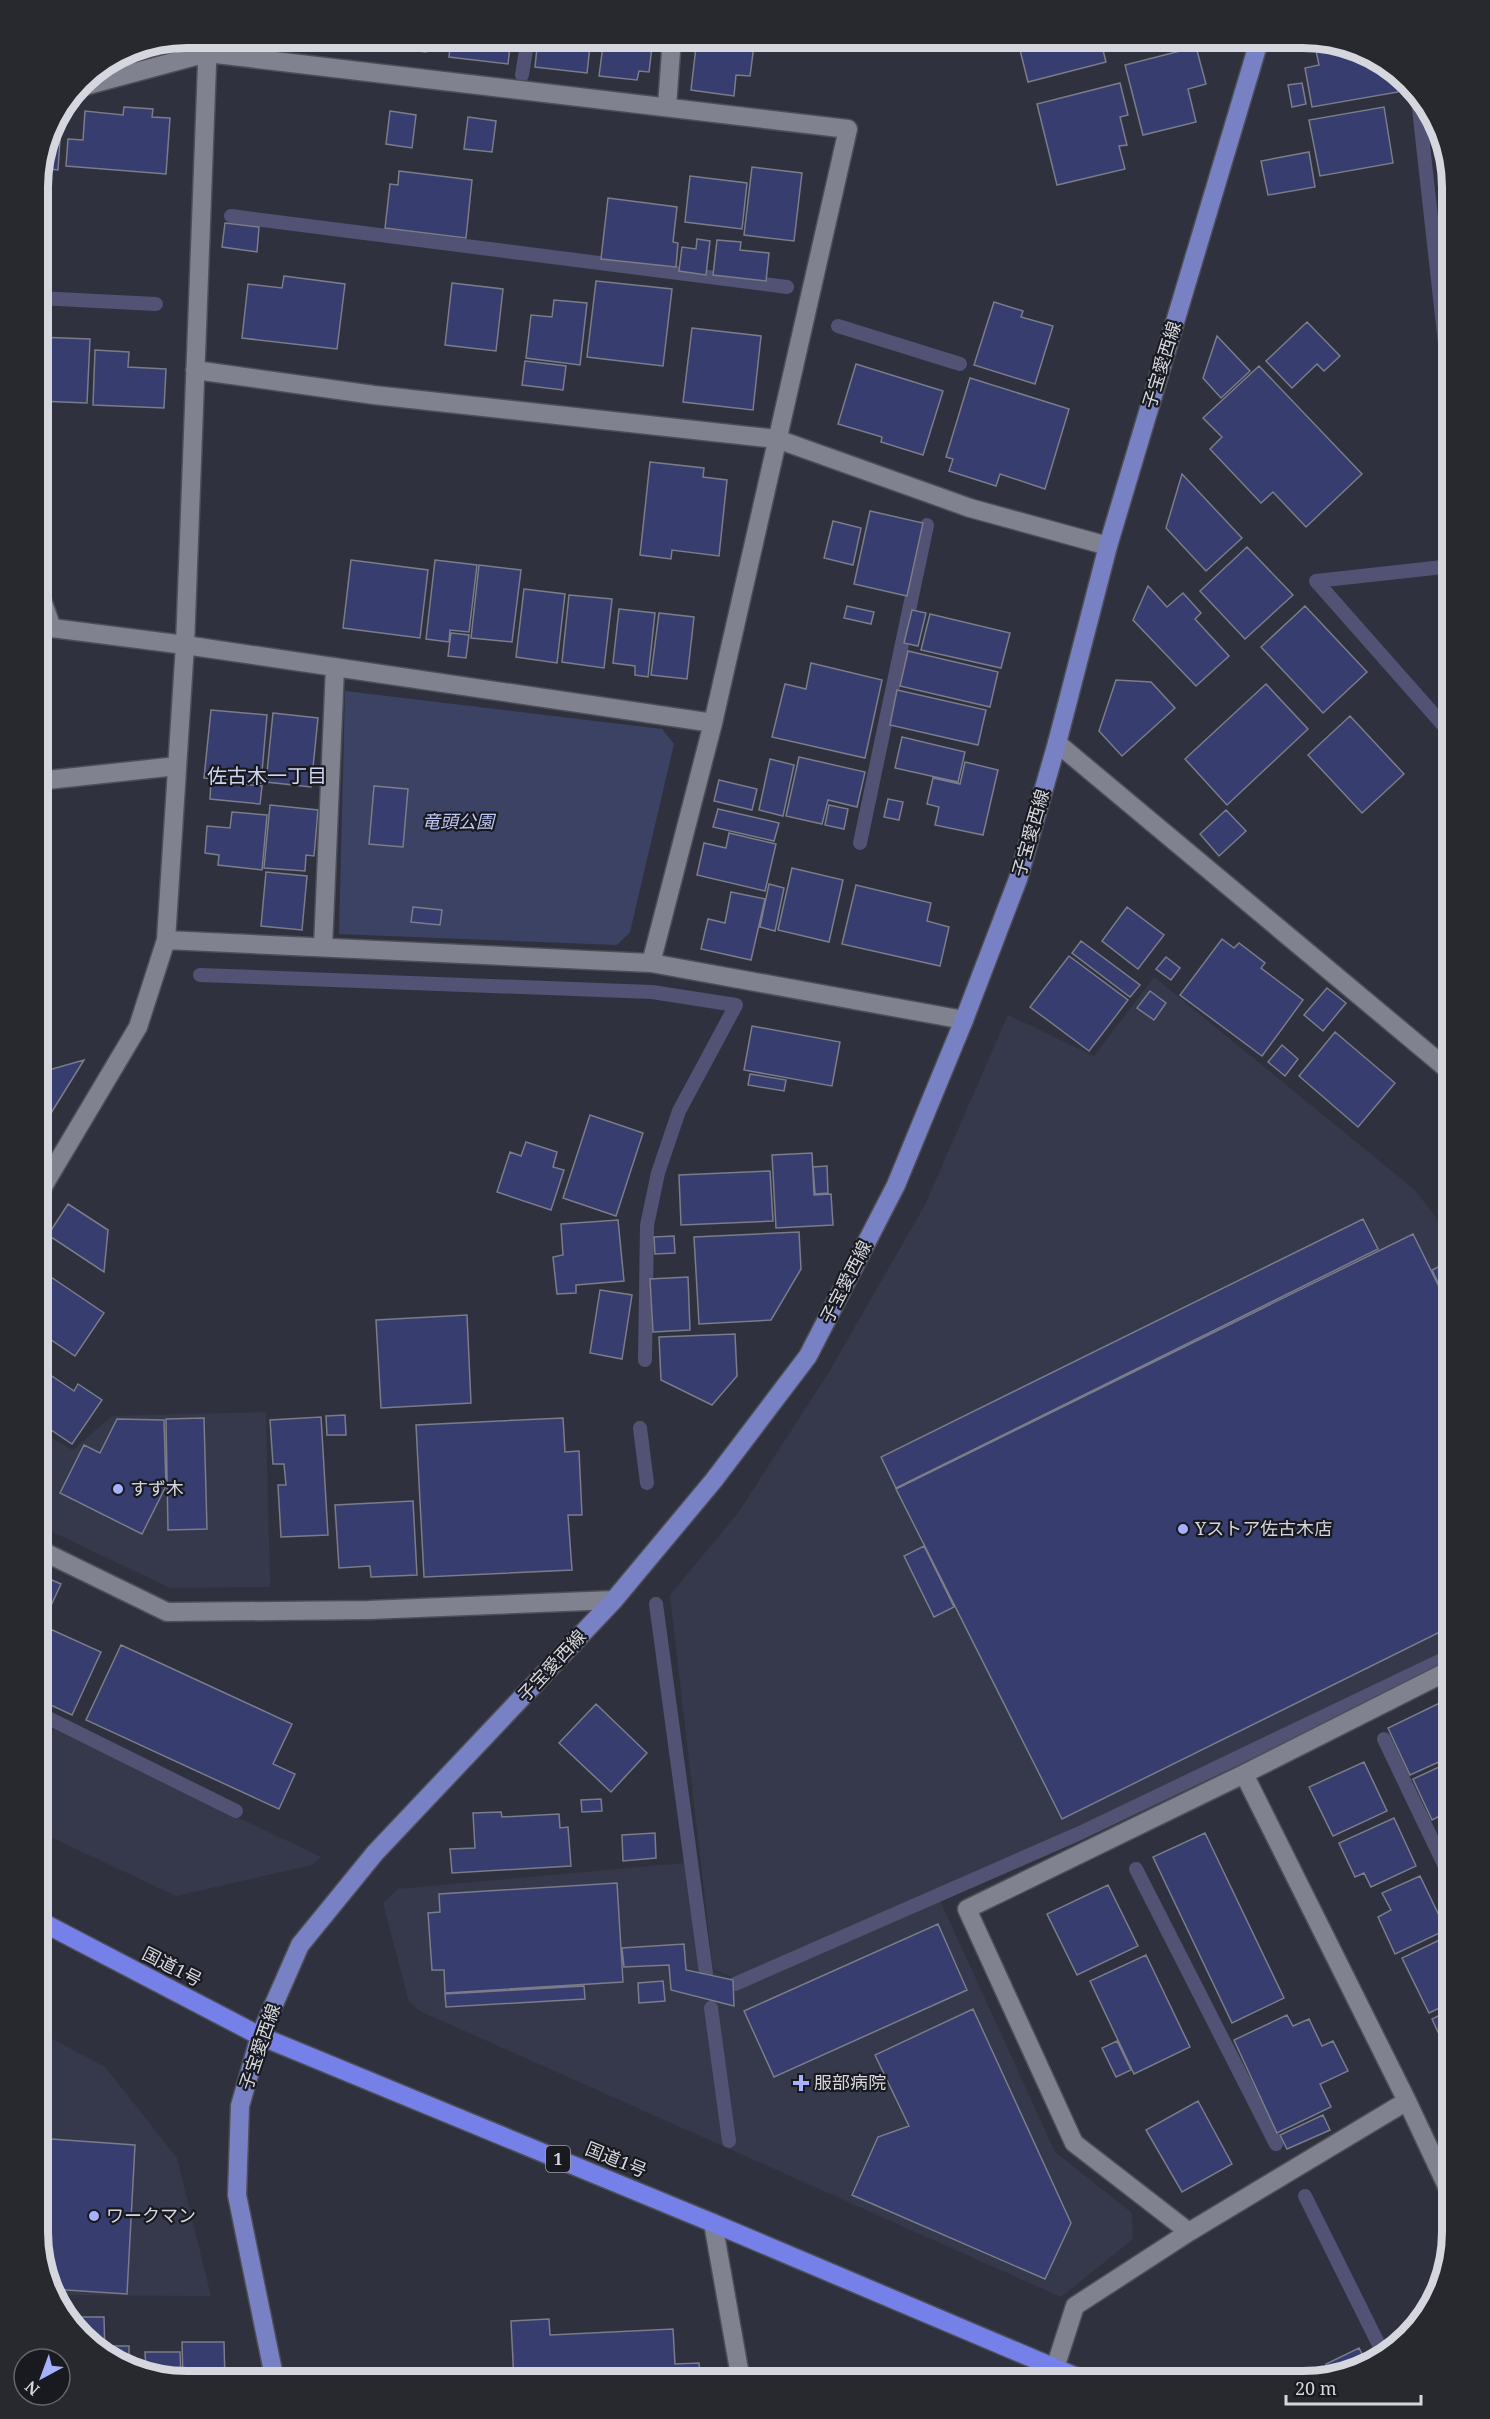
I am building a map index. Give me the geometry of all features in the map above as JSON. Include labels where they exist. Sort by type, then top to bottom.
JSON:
[{"type":"highway","name":"国道1号","points":[[48,1925],[260,2036],[713,2223],[1062,2371]]},
{"type":"main road","name":"子宝愛西線","points":[[273,2371],[237,2195],[240,2106],[260,2036],[300,1945],[375,1853],[614,1600],[714,1480],[808,1356],[896,1185],[964,1020],[1018,879],[1057,743],[1108,546],[1257,48]]},
{"type":"street","points":[[97,81],[199,48]]},
{"type":"street","points":[[48,1178],[138,1027],[166,940],[185,645],[208,48]]},
{"type":"street","points":[[231,48],[848,129],[712,723],[651,963]]},
{"type":"street","points":[[666,106],[671,48]]},
{"type":"street","points":[[195,370],[375,395],[777,439],[970,508],[1108,546]]},
{"type":"street","points":[[48,617],[52,628],[185,645],[712,723]]},
{"type":"street","points":[[323,947],[335,667]]},
{"type":"street","points":[[1057,743],[1442,1065]]},
{"type":"street","points":[[48,780],[177,766]]},
{"type":"street","points":[[166,940],[651,963],[964,1020]]},
{"type":"street","points":[[48,1554],[167,1612],[369,1610],[614,1600]]},
{"type":"street","points":[[1189,2232],[1074,2142],[967,1909],[1442,1674]]},
{"type":"street","points":[[1244,1773],[1442,2176]]},
{"type":"street","points":[[1055,2368],[1075,2306],[1189,2232],[1407,2101]]},
{"type":"street","points":[[713,2223],[739,2371]]},
{"type":"shaded area","points":[[1154,977],[1415,1190],[1442,1226],[1442,1657],[1079,1830],[735,1978],[713,1969],[670,1595],[738,1513],[829,1372],[925,1205],[1008,1015],[1094,1056]]},
{"type":"shaded area","points":[[266,1412],[270,1587],[170,1588],[48,1530],[48,1436],[73,1450],[112,1416]]},
{"type":"shaded area","points":[[48,1727],[321,1857],[312,1865],[176,1896],[48,1836]]},
{"type":"shaded area","name":"服部病院","points":[[685,1863],[701,1968],[739,1981],[938,1896],[1055,2152],[1132,2213],[1133,2239],[1061,2297],[420,2011],[409,2002],[383,1903],[398,1889]]},
{"type":"shaded area","points":[[48,2037],[105,2067],[177,2158],[211,2296],[63,2295],[49,2250]]},
{"type":"green space","name":"竜頭公園","points":[[345,691],[662,729],[674,744],[630,932],[617,945],[339,934]]},
{"type":"building","points":[[393,48],[426,48],[426,52]]},
{"type":"building","points":[[450,48],[510,48],[508,64],[449,57]]},
{"type":"building","points":[[537,48],[590,48],[587,73],[535,67]]},
{"type":"building","points":[[603,48],[652,48],[649,72],[639,71],[637,80],[599,76]]},
{"type":"building","points":[[696,48],[754,48],[750,76],[736,75],[734,96],[691,90]]},
{"type":"building","points":[[1020,48],[1102,48],[1106,62],[1028,82]]},
{"type":"building","points":[[1196,48],[1206,84],[1188,89],[1196,122],[1143,135],[1125,65]]},
{"type":"building","points":[[1316,49],[1347,55],[1380,71],[1397,85],[1398,92],[1312,107],[1305,68],[1319,65]]},
{"type":"building","points":[[1120,83],[1128,115],[1120,117],[1127,145],[1119,146],[1125,169],[1057,185],[1037,104]]},
{"type":"building","points":[[1302,83],[1306,104],[1292,107],[1288,85]]},
{"type":"building","points":[[124,107],[153,109],[152,117],[170,118],[166,174],[66,166],[68,139],[83,140],[85,111],[123,115]]},
{"type":"building","points":[[1384,107],[1393,163],[1320,176],[1309,120]]},
{"type":"building","points":[[390,111],[416,115],[412,148],[386,144]]},
{"type":"building","points":[[468,117],[496,121],[492,152],[464,149]]},
{"type":"building","points":[[57,140],[60,140],[58,170],[49,169]]},
{"type":"building","points":[[1309,152],[1315,187],[1268,195],[1261,161]]},
{"type":"building","points":[[752,167],[802,173],[794,241],[744,235]]},
{"type":"building","points":[[399,171],[472,180],[466,238],[385,228],[390,184],[398,185]]},
{"type":"building","points":[[690,176],[747,183],[742,229],[685,222]]},
{"type":"building","points":[[608,198],[677,207],[673,242],[678,243],[676,267],[601,259]]},
{"type":"building","points":[[225,223],[259,227],[257,252],[222,247]]},
{"type":"building","points":[[697,239],[710,241],[706,275],[679,271],[682,247],[696,249]]},
{"type":"building","points":[[717,240],[741,242],[740,250],[769,253],[766,281],[713,275]]},
{"type":"building","points":[[284,276],[345,284],[337,349],[242,338],[248,284],[282,288]]},
{"type":"building","points":[[596,281],[672,289],[663,366],[587,357]]},
{"type":"building","points":[[452,283],[503,289],[496,351],[445,345]]},
{"type":"building","points":[[554,300],[587,303],[580,365],[526,358],[531,315],[552,317]]},
{"type":"building","points":[[994,302],[1023,311],[1021,317],[1053,326],[1035,384],[974,365]]},
{"type":"building","points":[[1307,322],[1340,356],[1324,371],[1317,364],[1292,388],[1266,361]]},
{"type":"building","points":[[692,328],[761,336],[753,410],[683,402]]},
{"type":"building","points":[[1217,336],[1250,371],[1221,398],[1203,378]]},
{"type":"building","points":[[48,337],[90,339],[87,403],[48,401]]},
{"type":"building","points":[[95,350],[129,352],[128,367],[166,369],[164,408],[93,405]]},
{"type":"building","points":[[525,361],[566,366],[563,390],[522,385]]},
{"type":"building","points":[[856,364],[943,391],[923,455],[881,442],[882,437],[838,424]]},
{"type":"building","points":[[1259,366],[1362,474],[1306,527],[1273,492],[1261,503],[1210,449],[1222,437],[1203,418]]},
{"type":"building","points":[[970,378],[1069,409],[1045,489],[1000,474],[996,486],[949,471],[953,459],[946,457]]},
{"type":"building","points":[[650,462],[704,468],[703,477],[727,480],[719,556],[672,550],[671,559],[640,555]]},
{"type":"building","points":[[1182,474],[1242,538],[1206,571],[1166,528]]},
{"type":"building","points":[[870,511],[923,523],[907,596],[854,584]]},
{"type":"building","points":[[833,521],[861,528],[853,565],[824,558]]},
{"type":"building","points":[[1247,547],[1293,595],[1245,639],[1200,591]]},
{"type":"building","points":[[351,560],[428,570],[420,638],[343,628]]},
{"type":"building","points":[[435,560],[477,565],[469,632],[450,630],[449,642],[426,639]]},
{"type":"building","points":[[479,565],[521,570],[512,642],[471,638]]},
{"type":"building","points":[[1148,586],[1167,607],[1183,593],[1201,613],[1195,619],[1229,656],[1196,686],[1133,620]]},
{"type":"building","points":[[524,589],[565,594],[557,663],[516,657]]},
{"type":"building","points":[[569,595],[612,599],[604,668],[562,662]]},
{"type":"building","points":[[847,606],[874,612],[871,624],[844,618]]},
{"type":"building","points":[[1305,606],[1367,672],[1323,713],[1261,647]]},
{"type":"building","points":[[619,609],[655,613],[648,677],[635,675],[635,666],[613,663]]},
{"type":"building","points":[[912,610],[926,613],[918,646],[904,643]]},
{"type":"building","points":[[659,613],[694,617],[687,679],[651,675]]},
{"type":"building","points":[[930,614],[1010,633],[1001,668],[921,650]]},
{"type":"building","points":[[451,633],[469,635],[466,658],[448,656]]},
{"type":"building","points":[[908,651],[998,672],[990,707],[900,686]]},
{"type":"building","points":[[811,663],[882,680],[865,758],[772,737],[785,684],[806,689]]},
{"type":"building","points":[[1116,680],[1151,682],[1175,708],[1122,756],[1099,731]]},
{"type":"building","points":[[1266,684],[1308,729],[1227,805],[1185,759]]},
{"type":"building","points":[[897,690],[986,710],[978,745],[890,725]]},
{"type":"building","points":[[211,710],[267,715],[261,783],[204,778]]},
{"type":"building","points":[[273,713],[318,718],[311,787],[266,782]]},
{"type":"building","points":[[1350,716],[1404,774],[1362,813],[1308,755]]},
{"type":"building","points":[[902,737],[965,752],[958,782],[895,768]]},
{"type":"building","points":[[799,757],[865,772],[857,807],[828,800],[822,824],[786,816]]},
{"type":"building","points":[[770,759],[794,765],[783,816],[759,810]]},
{"type":"building","points":[[965,762],[998,770],[983,835],[935,825],[939,807],[927,804],[933,778],[960,784]]},
{"type":"building","points":[[719,780],[757,789],[752,810],[714,801]]},
{"type":"building","points":[[211,781],[262,786],[260,804],[210,799]]},
{"type":"building","points":[[374,786],[408,789],[403,847],[369,844]]},
{"type":"building","points":[[888,799],[903,802],[899,820],[884,817]]},
{"type":"building","points":[[270,805],[318,810],[314,856],[306,855],[305,871],[264,868]]},
{"type":"building","points":[[829,805],[848,809],[844,829],[825,825]]},
{"type":"building","points":[[718,809],[779,823],[774,841],[713,827]]},
{"type":"building","points":[[1226,810],[1246,831],[1219,856],[1200,834]]},
{"type":"building","points":[[232,812],[267,815],[262,870],[218,865],[219,855],[205,853],[207,826],[230,828]]},
{"type":"building","points":[[729,833],[776,844],[765,891],[697,875],[704,843],[726,848]]},
{"type":"building","points":[[792,868],[843,880],[829,942],[778,930]]},
{"type":"building","points":[[266,872],[307,876],[302,930],[261,926]]},
{"type":"building","points":[[769,884],[784,888],[775,931],[760,927]]},
{"type":"building","points":[[856,885],[931,903],[927,921],[949,927],[940,966],[842,944]]},
{"type":"building","points":[[731,892],[765,899],[751,960],[701,949],[708,919],[725,923]]},
{"type":"building","points":[[413,907],[442,910],[440,925],[411,922]]},
{"type":"building","points":[[1127,907],[1164,935],[1138,969],[1102,941]]},
{"type":"building","points":[[1222,939],[1234,948],[1239,943],[1265,963],[1261,968],[1303,1000],[1262,1056],[1180,995]]},
{"type":"building","points":[[1081,941],[1140,985],[1130,997],[1072,953]]},
{"type":"building","points":[[1069,956],[1128,1000],[1089,1051],[1030,1007]]},
{"type":"building","points":[[1166,957],[1180,968],[1171,980],[1156,969]]},
{"type":"building","points":[[1327,988],[1346,1003],[1323,1031],[1304,1015]]},
{"type":"building","points":[[1150,991],[1166,1003],[1154,1020],[1137,1008]]},
{"type":"building","points":[[752,1026],[840,1042],[832,1086],[744,1070]]},
{"type":"building","points":[[1335,1032],[1395,1083],[1358,1127],[1299,1076]]},
{"type":"building","points":[[1282,1045],[1298,1059],[1285,1076],[1268,1062]]},
{"type":"building","points":[[84,1060],[48,1118],[48,1070]]},
{"type":"building","points":[[750,1074],[786,1080],[784,1091],[748,1085]]},
{"type":"building","points":[[590,1115],[643,1133],[616,1216],[563,1198]]},
{"type":"building","points":[[526,1142],[557,1152],[553,1167],[564,1170],[551,1210],[497,1192],[510,1152],[521,1156]]},
{"type":"building","points":[[812,1153],[814,1195],[831,1194],[833,1225],[776,1228],[772,1155]]},
{"type":"building","points":[[827,1166],[828,1193],[815,1194],[813,1167]]},
{"type":"building","points":[[770,1171],[773,1221],[681,1225],[679,1175]]},
{"type":"building","points":[[68,1204],[108,1230],[104,1272],[48,1235]]},
{"type":"building","points":[[1363,1219],[1378,1249],[896,1488],[881,1457]]},
{"type":"building","points":[[618,1220],[624,1281],[576,1285],[576,1293],[557,1294],[553,1257],[563,1255],[561,1224]]},
{"type":"building","points":[[799,1232],[801,1269],[771,1320],[699,1324],[694,1237]]},
{"type":"building","points":[[1413,1234],[1442,1293],[1442,1631],[1062,1819],[896,1489]]},
{"type":"building","points":[[674,1236],[675,1253],[655,1254],[654,1237]]},
{"type":"building","points":[[1442,1265],[1442,1291],[1432,1270]]},
{"type":"building","points":[[48,1275],[104,1313],[75,1356],[48,1338]]},
{"type":"building","points":[[688,1277],[690,1330],[653,1332],[650,1279]]},
{"type":"building","points":[[600,1290],[632,1295],[622,1359],[590,1353]]},
{"type":"building","points":[[467,1315],[471,1403],[381,1408],[376,1320]]},
{"type":"building","points":[[735,1334],[737,1376],[712,1405],[661,1380],[659,1337]]},
{"type":"building","points":[[48,1373],[74,1391],[78,1384],[102,1400],[72,1444],[48,1428]]},
{"type":"building","points":[[345,1415],[346,1435],[327,1435],[326,1416]]},
{"type":"building","points":[[321,1417],[328,1535],[281,1537],[278,1485],[286,1485],[284,1464],[273,1464],[270,1420]]},
{"type":"building","points":[[204,1418],[207,1529],[168,1530],[166,1419]]},
{"type":"building","points":[[563,1418],[565,1452],[579,1451],[582,1515],[568,1515],[572,1570],[424,1577],[416,1425]]},
{"type":"building","points":[[117,1419],[164,1420],[166,1486],[142,1534],[60,1493],[84,1445],[100,1453]]},
{"type":"building","points":[[413,1501],[417,1575],[371,1577],[370,1566],[339,1568],[335,1505]]},
{"type":"building","points":[[924,1546],[954,1607],[934,1617],[904,1556]]},
{"type":"building","points":[[48,1578],[61,1584],[48,1612]]},
{"type":"building","points":[[50,1629],[101,1652],[72,1715],[48,1704],[48,1634]]},
{"type":"building","points":[[121,1645],[292,1724],[273,1764],[295,1774],[279,1809],[86,1720]]},
{"type":"building","points":[[1442,1702],[1442,1761],[1410,1775],[1388,1728]]},
{"type":"building","points":[[596,1704],[647,1753],[611,1792],[559,1743]]},
{"type":"building","points":[[1364,1762],[1387,1811],[1333,1836],[1309,1787]]},
{"type":"building","points":[[1442,1766],[1442,1815],[1432,1820],[1413,1779]]},
{"type":"building","points":[[601,1799],[602,1811],[582,1812],[581,1800]]},
{"type":"building","points":[[501,1812],[502,1817],[559,1814],[560,1828],[568,1827],[571,1866],[452,1873],[450,1849],[475,1848],[473,1813]]},
{"type":"building","points":[[1394,1818],[1416,1866],[1371,1887],[1364,1873],[1355,1877],[1339,1843]]},
{"type":"building","points":[[655,1833],[656,1858],[623,1861],[622,1835]]},
{"type":"building","points":[[1205,1833],[1284,1998],[1232,2023],[1153,1857]]},
{"type":"building","points":[[1420,1876],[1442,1922],[1442,1932],[1395,1954],[1378,1917],[1391,1910],[1382,1893]]},
{"type":"building","points":[[617,1883],[623,1982],[445,1993],[444,1970],[432,1970],[428,1913],[440,1912],[439,1894]]},
{"type":"building","points":[[1108,1885],[1138,1946],[1077,1975],[1047,1914]]},
{"type":"building","points":[[938,1924],[967,1990],[774,2077],[744,2011]]},
{"type":"building","points":[[1442,1939],[1442,2007],[1429,2013],[1402,1958]]},
{"type":"building","points":[[684,1944],[686,1970],[733,1980],[734,2006],[671,1990],[669,1965],[624,1967],[622,1948]]},
{"type":"building","points":[[1146,1955],[1190,2047],[1134,2074],[1090,1981]]},
{"type":"building","points":[[663,1981],[665,2001],[639,2003],[638,1983]]},
{"type":"building","points":[[584,1986],[585,1999],[446,2007],[445,1994]]},
{"type":"building","points":[[973,2009],[1071,2223],[1045,2279],[852,2195],[878,2137],[909,2126],[875,2055]]},
{"type":"building","points":[[1442,2014],[1442,2040],[1432,2019]]},
{"type":"building","points":[[1287,2015],[1293,2026],[1309,2019],[1322,2046],[1333,2041],[1348,2071],[1320,2084],[1331,2107],[1277,2133],[1234,2040]]},
{"type":"building","points":[[1117,2041],[1131,2070],[1116,2077],[1102,2048]]},
{"type":"building","points":[[1198,2101],[1232,2164],[1182,2192],[1146,2130]]},
{"type":"building","points":[[1323,2115],[1330,2130],[1287,2149],[1280,2135]]},
{"type":"building","points":[[51,2139],[135,2145],[127,2294],[61,2290],[49,2250],[48,2191]]},
{"type":"building","points":[[77,2317],[104,2317],[105,2344]]},
{"type":"building","points":[[549,2319],[550,2335],[673,2329],[675,2364],[699,2363],[699,2371],[514,2371],[511,2321]]},
{"type":"building","points":[[182,2342],[224,2342],[225,2371],[183,2371]]},
{"type":"building","points":[[111,2346],[129,2346],[129,2358],[126,2357],[111,2349]]},
{"type":"building","points":[[1359,2348],[1364,2357],[1330,2368],[1326,2364]]},
{"type":"building","points":[[145,2352],[180,2352],[181,2371],[146,2365]]},
{"type":"waterway","points":[[522,75],[526,48]]},
{"type":"waterway","points":[[1419,110],[1442,316]]},
{"type":"waterway","points":[[231,216],[787,287]]},
{"type":"waterway","points":[[48,299],[156,304]]},
{"type":"waterway","points":[[838,326],[960,364]]},
{"type":"waterway","points":[[860,843],[927,525]]},
{"type":"waterway","points":[[1442,567],[1316,581],[1442,724]]},
{"type":"waterway","points":[[200,975],[652,992],[736,1005],[679,1111],[658,1173],[647,1225],[645,1360]]},
{"type":"waterway","points":[[640,1428],[647,1483]]},
{"type":"waterway","points":[[656,1604],[706,1973]]},
{"type":"waterway","points":[[735,1984],[1080,1833],[1442,1660]]},
{"type":"waterway","points":[[48,1718],[236,1811]]},
{"type":"waterway","points":[[1384,1739],[1442,1860]]},
{"type":"waterway","points":[[1136,1869],[1276,2144]]},
{"type":"waterway","points":[[711,2008],[729,2141]]},
{"type":"waterway","points":[[1305,2196],[1380,2348]]},
{"type":"place","name":"すず木","points":[[118,1489]]},
{"type":"place","name":"Yストア佐古木店","points":[[1183,1529]]},
{"type":"place","name":"服部病院","points":[[801,2083]]},
{"type":"place","name":"ワークマン","points":[[94,2216]]},
{"type":"district","name":"佐古木一丁目","points":[[267,776]]}]
